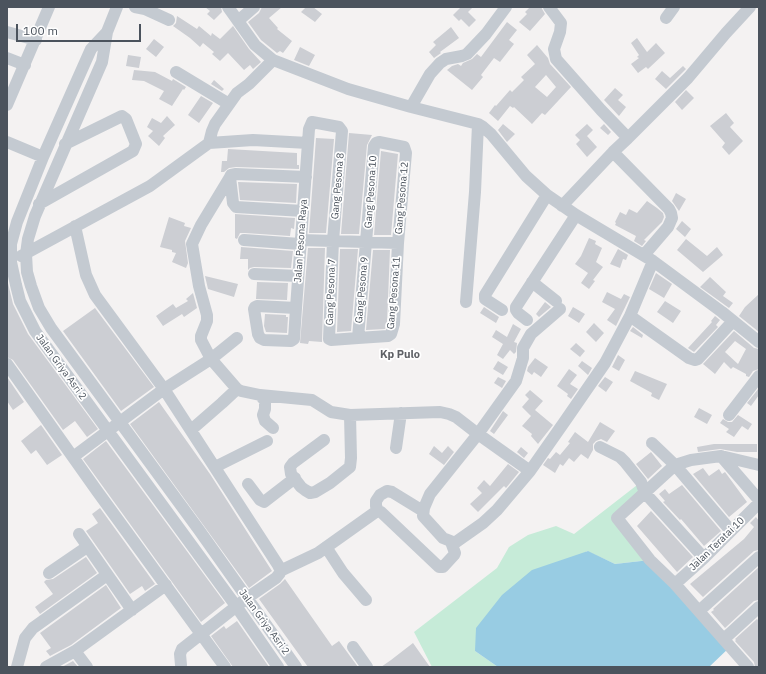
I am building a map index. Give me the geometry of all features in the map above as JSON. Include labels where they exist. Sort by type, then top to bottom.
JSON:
[{"type":"street","points":[[8,102],[50,7]]},
{"type":"street","name":"Jalan Griya Asri 2","points":[[117,7],[107,32],[102,62],[65,144],[11,244],[10,263],[20,301],[32,326],[57,361],[114,426],[194,524],[296,667]]},
{"type":"street","points":[[135,7],[145,9],[169,20]]},
{"type":"street","points":[[228,7],[255,45],[273,60],[348,89],[478,124],[492,134],[526,176],[547,196],[648,258],[759,342]]},
{"type":"street","points":[[238,21],[254,7]]},
{"type":"street","points":[[411,107],[430,74],[440,63],[446,59],[467,54],[486,34],[506,7]]},
{"type":"street","points":[[549,7],[561,24],[554,49],[556,59],[628,138]]},
{"type":"street","points":[[666,18],[674,7]]},
{"type":"street","points":[[562,206],[613,152],[688,78],[750,7]]},
{"type":"street","points":[[7,32],[36,40]]},
{"type":"street","name":"Jalan Griya Asri 2","points":[[107,32],[92,49],[43,157],[31,205],[34,216],[25,254],[27,272],[31,286],[44,316],[114,426],[278,667]]},
{"type":"street","points":[[7,58],[25,65]]},
{"type":"street","points":[[209,143],[214,127],[238,92],[249,84],[273,60]]},
{"type":"street","points":[[176,72],[229,104]]},
{"type":"street","points":[[31,205],[133,151],[136,144],[126,119],[122,116],[65,144]]},
{"type":"street","name":"Jalan Pesona Raya","points":[[296,308],[257,306],[254,309],[258,334],[261,339],[293,340],[296,308],[302,211],[309,129],[312,122],[339,127],[342,131]]},
{"type":"street","points":[[466,302],[475,192],[478,124]]},
{"type":"street","name":"Gang Pesona 8","points":[[333,241],[342,131]]},
{"type":"street","points":[[10,263],[150,186],[209,143],[252,140],[308,143]]},
{"type":"street","points":[[7,142],[43,157]]},
{"type":"street","name":"Gang Pesona 10","points":[[367,242],[374,146],[377,142],[403,147],[406,149],[406,153]]},
{"type":"street","points":[[613,152],[669,209],[672,218]]},
{"type":"street","name":"Gang Pesona 12","points":[[398,243],[406,153]]},
{"type":"street","points":[[231,176],[306,177]]},
{"type":"street","points":[[231,176],[233,203],[236,207],[302,211]]},
{"type":"street","points":[[231,176],[201,225],[192,244],[198,286],[207,315],[207,321],[200,339],[211,359],[237,389],[260,395],[312,400],[331,412],[350,415],[440,412],[449,414],[456,417],[530,472]]},
{"type":"street","points":[[502,310],[485,299],[485,295],[547,196]]},
{"type":"street","points":[[532,282],[558,305],[531,334],[523,348],[523,358],[516,381],[478,434],[430,494],[423,511],[424,518],[438,534],[451,542],[456,542],[497,510],[530,472],[566,421],[605,363],[630,316],[648,258],[672,218],[681,210]]},
{"type":"street","points":[[527,320],[518,313],[516,308],[576,215]]},
{"type":"street","points":[[75,226],[84,270],[92,290],[164,389],[278,565],[280,571]]},
{"type":"street","points":[[244,240],[398,243]]},
{"type":"street","name":"Gang Pesona 7","points":[[333,241],[329,339],[358,338]]},
{"type":"street","name":"Gang Pesona 9","points":[[358,338],[367,242]]},
{"type":"street","name":"Gang Pesona 11","points":[[358,338],[388,336],[392,333],[398,243]]},
{"type":"street","points":[[254,274],[298,276]]},
{"type":"street","points":[[630,316],[689,358],[695,360],[698,359],[733,321]]},
{"type":"street","points":[[73,457],[164,389],[211,359],[237,338]]},
{"type":"street","points":[[7,364],[224,667]]},
{"type":"street","points":[[730,414],[759,376]]},
{"type":"street","points":[[191,430],[237,389]]},
{"type":"street","points":[[260,395],[265,401],[263,415],[265,420],[273,428]]},
{"type":"street","points":[[396,448],[401,413]]},
{"type":"street","points":[[324,440],[293,463],[290,471],[305,490],[313,493],[349,468],[351,462],[350,415]]},
{"type":"street","points":[[214,467],[267,441]]},
{"type":"street","points":[[652,442],[675,465],[731,531]]},
{"type":"street","points":[[600,447],[623,460],[641,482],[645,493],[704,558]]},
{"type":"street","points":[[721,456],[759,500]]},
{"type":"street","points":[[748,667],[675,584],[650,560],[617,518],[675,465],[691,460],[721,456],[759,465]]},
{"type":"street","points":[[248,484],[260,501],[264,502],[295,478]]},
{"type":"street","points":[[423,511],[392,492],[387,491],[380,495],[376,501],[378,511],[439,567],[443,567],[455,553],[451,542]]},
{"type":"street","name":"Jalan Teratai 10","points":[[675,584],[704,558],[759,503]]},
{"type":"street","points":[[181,665],[179,656],[180,651],[246,598],[276,578],[280,571],[318,553],[378,511]]},
{"type":"street","points":[[79,534],[132,610]]},
{"type":"street","points":[[49,573],[87,547]]},
{"type":"street","points":[[326,548],[343,573],[366,600]]},
{"type":"street","points":[[699,611],[759,557]]},
{"type":"street","points":[[17,667],[25,638],[33,628],[107,575]]},
{"type":"street","points":[[46,667],[76,651],[166,585]]},
{"type":"street","points":[[724,639],[757,611]]},
{"type":"street","points":[[353,647],[367,667]]},
{"type":"street","points":[[76,651],[87,667]]},
{"type":"green space","points":[[641,482],[645,493],[617,518],[650,560],[615,564],[587,551],[475,651],[498,667],[432,667],[414,632],[497,568],[509,547],[528,535],[556,526],[574,534]]},
{"type":"water","points":[[588,551],[615,564],[650,560],[731,646],[709,667],[498,667],[475,651],[476,628],[502,595],[532,570]]},
{"type":"building","points":[[205,7],[221,7],[222,12],[214,20],[207,14],[210,11]]},
{"type":"building","points":[[262,7],[282,7],[269,18],[278,28],[277,29],[292,41],[283,53],[280,51],[277,53],[261,40],[248,22],[259,13]]},
{"type":"building","points":[[306,7],[313,7],[322,14],[315,22],[301,12]]},
{"type":"building","points":[[461,7],[473,7],[468,12],[476,20],[469,27],[461,19],[459,21],[453,15]]},
{"type":"building","points":[[530,7],[541,7],[545,14],[530,31],[519,22],[527,14],[525,12]]},
{"type":"building","points":[[177,16],[197,29],[199,26],[211,36],[212,33],[220,39],[233,26],[249,49],[261,62],[253,69],[250,65],[244,70],[228,53],[220,61],[212,54],[214,52],[203,43],[200,47],[173,26],[176,23]]},
{"type":"building","points":[[507,22],[517,30],[509,40],[514,44],[500,62],[494,58],[481,75],[483,77],[472,90],[447,70],[458,64],[461,66],[477,54],[481,57]]},
{"type":"building","points":[[451,27],[459,38],[434,58],[429,52],[436,45],[433,42]]},
{"type":"building","points":[[637,38],[647,52],[656,43],[665,53],[648,69],[646,67],[638,73],[631,64],[639,58],[637,57],[639,55],[631,43]]},
{"type":"building","points":[[154,39],[164,47],[156,57],[146,49]]},
{"type":"building","points":[[537,45],[548,58],[550,64],[571,87],[545,115],[542,113],[532,124],[514,107],[513,108],[510,106],[498,121],[489,113],[510,90],[512,92],[524,80],[521,77],[535,64],[527,55]],"holes":[[[546,75],[556,87],[547,97],[535,87]]]},
{"type":"building","points":[[300,47],[315,55],[309,66],[294,60]]},
{"type":"building","points":[[128,55],[141,57],[139,68],[126,66]]},
{"type":"building","points":[[683,66],[686,69],[666,89],[655,79],[662,71],[670,78]]},
{"type":"building","points":[[134,70],[155,72],[172,81],[173,79],[186,87],[184,90],[183,89],[172,106],[159,99],[164,91],[144,81],[132,80]]},
{"type":"building","points":[[214,80],[224,89],[222,91],[211,84]]},
{"type":"building","points":[[615,88],[623,95],[618,100],[626,107],[619,116],[604,100]]},
{"type":"building","points":[[686,90],[694,98],[682,110],[675,102]]},
{"type":"building","points":[[201,96],[213,103],[199,123],[188,115]]},
{"type":"building","points":[[726,113],[734,123],[730,127],[743,141],[729,155],[722,147],[725,143],[710,126]]},
{"type":"building","points":[[167,116],[175,125],[163,136],[165,138],[159,146],[148,136],[153,131],[147,127],[152,118],[161,123]]},
{"type":"building","points":[[503,124],[515,134],[507,142],[498,130]]},
{"type":"building","points":[[587,124],[593,130],[587,136],[597,147],[587,157],[576,144],[580,140],[575,135]]},
{"type":"building","points":[[604,124],[611,132],[608,135],[600,128]]},
{"type":"building","points":[[349,133],[372,135],[367,145],[359,234],[341,234]]},
{"type":"building","points":[[316,138],[334,139],[326,233],[309,233]]},
{"type":"building","points":[[228,149],[297,153],[297,165],[299,165],[299,169],[236,167],[229,168],[224,172],[221,172],[222,161],[227,161]]},
{"type":"building","points":[[381,151],[398,154],[391,235],[374,235]]},
{"type":"building","points":[[238,182],[297,184],[296,203],[240,200]]},
{"type":"building","points":[[676,193],[686,199],[679,211],[672,201]]},
{"type":"building","points":[[647,201],[663,213],[664,217],[662,222],[644,240],[646,241],[642,246],[634,241],[636,236],[615,225],[615,222],[620,212],[626,215],[629,209],[637,213]]},
{"type":"building","points":[[235,214],[295,218],[294,229],[291,228],[290,236],[240,233],[237,239],[235,238]]},
{"type":"building","points":[[169,217],[185,223],[184,226],[191,228],[185,241],[188,263],[186,268],[172,262],[176,253],[172,252],[172,250],[160,247]]},
{"type":"building","points":[[682,221],[691,229],[685,237],[676,229]]},
{"type":"building","points":[[589,238],[596,241],[595,244],[602,248],[596,262],[603,267],[593,280],[595,281],[589,289],[581,283],[588,273],[575,264],[581,256]]},
{"type":"building","points":[[686,239],[707,256],[717,247],[723,255],[703,272],[677,250]]},
{"type":"building","points":[[241,247],[293,251],[291,268],[254,267],[248,270],[248,259],[240,259]]},
{"type":"building","points":[[308,248],[325,248],[322,342],[309,341],[308,344],[300,343]]},
{"type":"building","points":[[340,249],[358,249],[351,331],[337,332]]},
{"type":"building","points":[[618,249],[628,255],[626,260],[623,259],[620,268],[610,264]]},
{"type":"building","points":[[373,250],[390,250],[387,323],[385,329],[366,330]]},
{"type":"building","points":[[656,273],[672,284],[664,298],[649,289]]},
{"type":"building","points":[[205,276],[238,284],[234,297],[208,289]]},
{"type":"building","points":[[710,277],[726,292],[723,296],[733,303],[729,308],[700,287]]},
{"type":"building","points":[[7,279],[13,304],[28,334],[98,429],[87,437],[75,421],[63,430],[13,360],[7,357]]},
{"type":"building","points":[[257,282],[288,283],[287,300],[256,299]]},
{"type":"building","points":[[607,292],[621,299],[624,294],[630,297],[616,326],[607,320],[615,309],[602,302]]},
{"type":"building","points":[[193,293],[197,308],[184,317],[182,314],[163,326],[156,316],[173,304],[176,308],[188,301],[186,299]]},
{"type":"building","points":[[759,294],[759,332],[739,316],[745,307]]},
{"type":"building","points":[[665,301],[681,311],[673,323],[657,312]]},
{"type":"building","points":[[545,302],[551,307],[539,317],[536,314]]},
{"type":"building","points":[[484,307],[499,317],[496,323],[480,313]]},
{"type":"building","points":[[573,307],[585,314],[579,323],[568,316]]},
{"type":"building","points":[[95,308],[154,387],[121,411],[63,331]]},
{"type":"building","points":[[265,314],[286,315],[286,317],[288,317],[287,333],[266,332],[264,326]]},
{"type":"building","points":[[715,316],[720,320],[716,325],[718,327],[694,352],[688,348],[712,322],[711,321]]},
{"type":"building","points":[[594,323],[604,333],[596,342],[586,332]]},
{"type":"building","points":[[513,324],[521,329],[514,342],[517,343],[516,352],[514,354],[510,350],[503,359],[497,355],[503,344],[492,337],[496,330],[507,337]]},
{"type":"building","points":[[633,327],[643,335],[642,338],[630,331]]},
{"type":"building","points":[[734,331],[754,348],[759,349],[759,369],[753,371],[749,377],[733,367],[731,369],[724,362],[715,374],[703,364]],"holes":[[[735,341],[746,349],[738,364],[725,352]]]},
{"type":"building","points":[[576,343],[585,351],[580,357],[570,349]]},
{"type":"building","points":[[618,355],[625,360],[619,371],[612,367]]},
{"type":"building","points":[[535,358],[548,367],[541,377],[534,372],[532,375],[527,371],[528,367]]},
{"type":"building","points":[[498,361],[508,367],[503,375],[493,369]]},
{"type":"building","points":[[582,361],[592,368],[588,375],[578,366]]},
{"type":"building","points":[[569,369],[577,375],[570,384],[578,389],[571,399],[567,396],[568,394],[557,386]]},
{"type":"building","points":[[635,371],[667,384],[659,400],[651,396],[652,393],[630,381]]},
{"type":"building","points":[[7,377],[24,402],[13,410],[7,401]]},
{"type":"building","points":[[498,377],[506,381],[502,388],[494,383]]},
{"type":"building","points":[[605,377],[613,382],[606,392],[598,386]]},
{"type":"building","points":[[759,388],[759,395],[751,406],[747,403]]},
{"type":"building","points":[[530,390],[543,401],[535,410],[553,425],[538,444],[531,436],[532,434],[522,426],[531,416],[522,407],[529,399],[525,395]]},
{"type":"building","points":[[159,402],[210,474],[272,571],[249,588],[130,424]]},
{"type":"building","points":[[699,408],[712,415],[707,424],[694,417]]},
{"type":"building","points":[[503,411],[508,415],[494,434],[490,431]]},
{"type":"building","points":[[738,415],[752,424],[748,430],[742,426],[734,437],[726,432],[729,429],[720,423],[723,419],[728,422],[732,422]]},
{"type":"building","points":[[600,422],[615,431],[607,442],[601,439],[593,444],[593,450],[588,459],[581,454],[574,462],[569,458],[563,466],[560,464],[555,473],[543,465],[548,458],[550,459],[556,452],[560,455],[570,443],[568,442],[575,432],[588,442]]},
{"type":"building","points":[[41,425],[62,455],[47,465],[36,450],[31,454],[21,441]]},
{"type":"building","points":[[106,441],[225,603],[201,622],[83,459]]},
{"type":"building","points":[[714,444],[757,444],[757,452],[737,452],[720,449],[698,452],[697,447]]},
{"type":"building","points":[[434,446],[442,453],[448,446],[454,452],[444,465],[429,454]]},
{"type":"building","points":[[521,447],[528,453],[524,458],[517,452]]},
{"type":"building","points":[[651,452],[662,466],[648,479],[636,464]]},
{"type":"building","points":[[508,464],[519,472],[506,488],[504,486],[478,512],[470,504],[482,493],[477,488],[484,480],[490,486]]},
{"type":"building","points":[[703,468],[709,476],[719,469],[722,474],[725,472],[747,502],[729,517],[693,474]]},
{"type":"building","points":[[682,485],[721,531],[704,546],[681,519],[680,520],[663,502],[665,501],[659,494],[665,489],[669,494]]},
{"type":"building","points":[[100,508],[155,584],[145,591],[142,586],[130,594],[86,531],[98,523],[92,514]]},
{"type":"building","points":[[651,511],[693,557],[677,572],[637,526]]},
{"type":"building","points":[[756,517],[759,521],[759,550],[754,551],[703,597],[690,584],[744,539],[754,527],[750,523]]},
{"type":"building","points":[[86,557],[97,573],[40,614],[35,607],[53,594],[44,582],[46,580],[53,579]]},
{"type":"building","points":[[759,567],[759,600],[754,601],[725,628],[711,612]]},
{"type":"building","points":[[285,579],[332,646],[339,641],[358,667],[308,667],[259,599]]},
{"type":"building","points":[[106,585],[121,608],[71,645],[50,656],[46,651],[51,648],[40,633]]},
{"type":"building","points":[[757,619],[759,621],[759,667],[755,667],[754,662],[735,641],[735,639]]},
{"type":"building","points":[[237,621],[269,667],[233,667],[211,636],[224,626],[226,629]]},
{"type":"building","points":[[413,643],[430,667],[381,667],[391,660]]},
{"type":"building","points":[[73,661],[78,667],[62,667]]},
{"type":"district","name":"Kp Pulo","points":[[400,355]]}]
